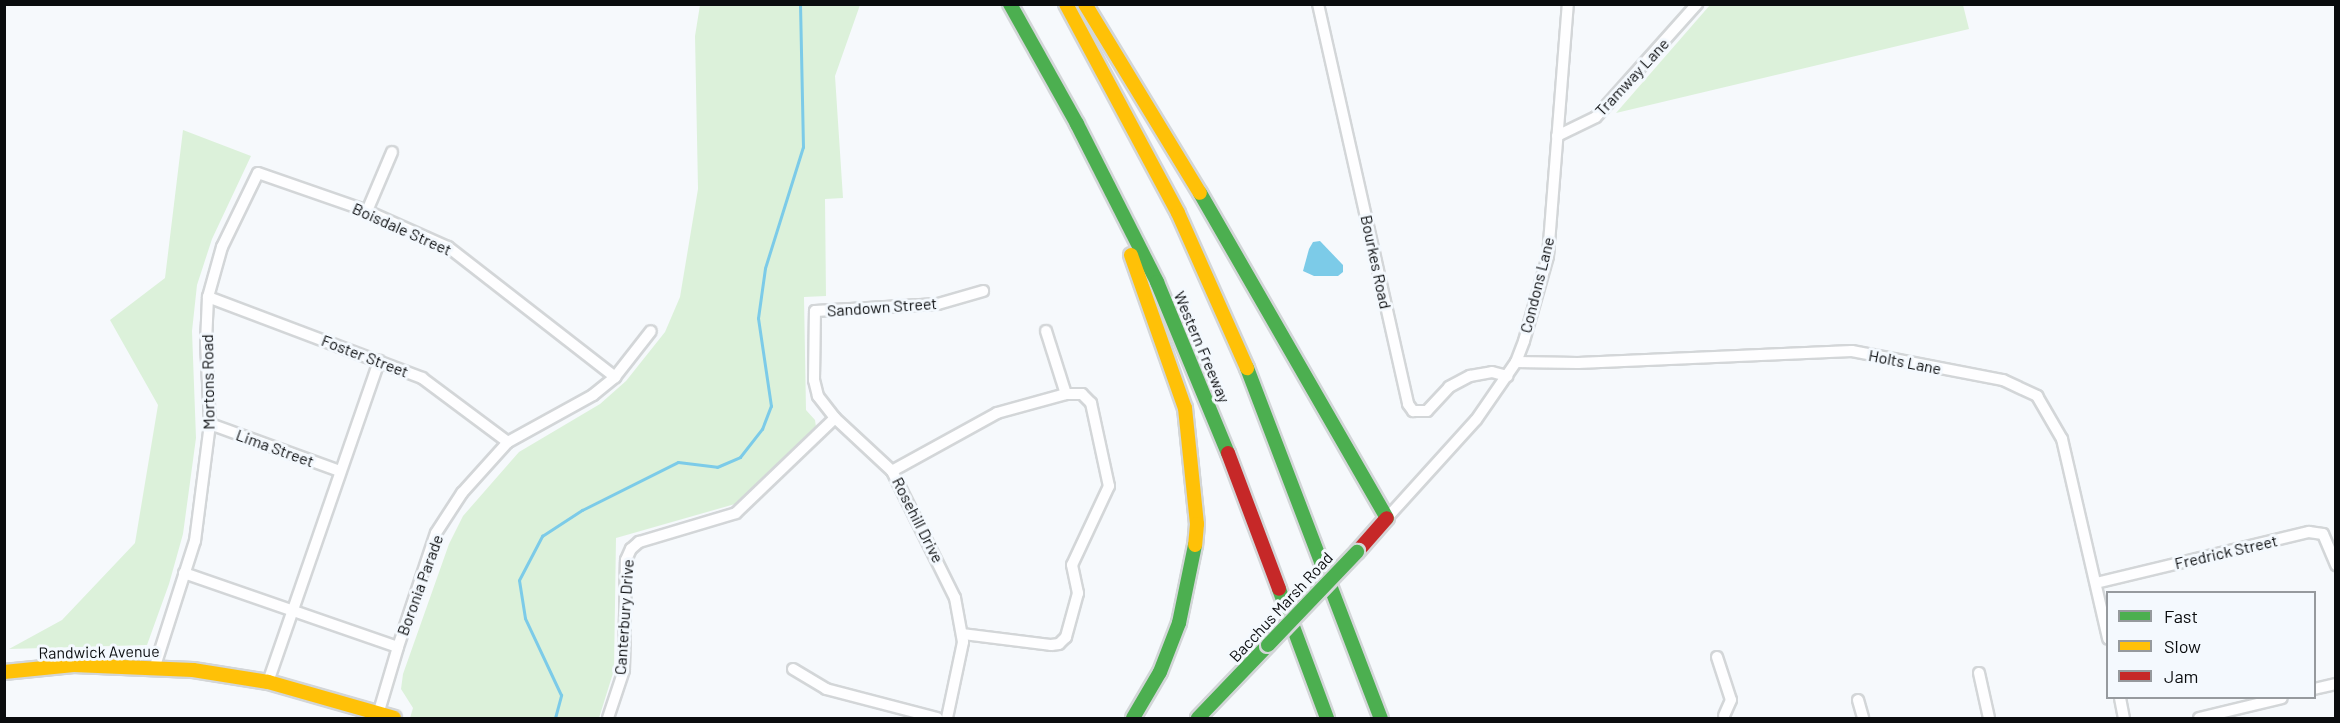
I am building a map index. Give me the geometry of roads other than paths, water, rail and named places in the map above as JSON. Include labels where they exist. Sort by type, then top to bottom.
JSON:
[{"type":"main road","name":"Western Freeway","points":[[1010,4],[1077,123],[1179,333],[1327,718]]},
{"type":"main road","name":"Western Freeway","points":[[1066,4],[1178,213],[1243,358],[1381,718]]},
{"type":"main road","points":[[1085,4],[1162,124],[1387,518]]},
{"type":"main road","points":[[1077,123],[1147,293],[1175,374],[1190,435],[1196,489],[1197,545],[1188,596],[1169,652],[1133,718]]},
{"type":"main road","name":"Bacchus Marsh Road","points":[[1198,718],[1387,518]]},
{"type":"main road","name":"Randwick Avenue","points":[[4,672],[74,665],[155,666],[193,670],[268,682],[394,718]]},
{"type":"street","name":"Bourkes Road","points":[[1318,4],[1408,404],[1413,411],[1427,411],[1449,387],[1470,376],[1492,372],[1507,376]]},
{"type":"street","name":"Condons Lane","points":[[1387,518],[1458,443],[1516,362],[1548,256],[1568,4]]},
{"type":"street","name":"Tramway Lane","points":[[1557,136],[1584,127],[1596,117],[1696,4]]},
{"type":"street","points":[[367,211],[392,152]]},
{"type":"street","name":"Boisdale Street","points":[[258,173],[367,211],[448,247],[615,377]]},
{"type":"street","name":"Mortons Road","points":[[155,666],[195,541],[210,424],[206,343],[208,297],[222,248],[258,173]]},
{"type":"street","name":"Sandown Street","points":[[815,311],[938,304],[983,291]]},
{"type":"street","name":"Foster Street","points":[[208,297],[379,361],[440,388],[508,442]]},
{"type":"street","name":"Rosehill Drive","points":[[815,311],[814,380],[818,396],[835,418],[892,471],[956,598],[963,634],[957,680],[947,718]]},
{"type":"street","name":"Boronia Parade","points":[[379,715],[398,647],[436,533],[462,493],[508,442],[593,395],[615,377],[651,331]]},
{"type":"street","points":[[1046,331],[1066,394]]},
{"type":"street","name":"Holts Lane","points":[[1516,362],[1578,363],[1852,351],[2003,380],[2037,396],[2062,439],[2106,630]]},
{"type":"street","points":[[268,682],[379,361]]},
{"type":"street","points":[[892,471],[997,413],[1066,394],[1082,394],[1091,403],[1109,486],[1072,565],[1078,593],[1066,637],[1059,644],[1051,645],[963,634]]},
{"type":"street","name":"Canterbury Drive","points":[[608,718],[624,670],[626,560],[631,549],[639,542],[736,513],[835,418]]},
{"type":"street","name":"Lima Street","points":[[210,424],[340,471]]},
{"type":"street","name":"Fredrick Street","points":[[2096,583],[2309,532],[2323,534],[2336,565]]},
{"type":"street","points":[[184,573],[398,647]]},
{"type":"street","points":[[1717,657],[1731,700],[1723,718]]},
{"type":"street","points":[[793,669],[826,689],[937,718]]},
{"type":"street","points":[[1979,673],[1989,718]]},
{"type":"street","points":[[2316,689],[2336,684]]},
{"type":"street","points":[[2120,699],[2124,718]]},
{"type":"street","points":[[2199,718],[2278,699]]},
{"type":"street","points":[[1858,700],[1863,718]]},
{"type":"water","points":[[1320,241],[1343,265],[1343,272],[1338,276],[1314,276],[1303,271],[1309,249],[1313,242]]},
{"type":"waterway","points":[[555,718],[561,695],[525,618],[519,580],[542,536],[582,510],[678,462],[717,467],[740,457],[762,429],[771,406],[758,318],[765,268],[803,147],[800,4]]}]
